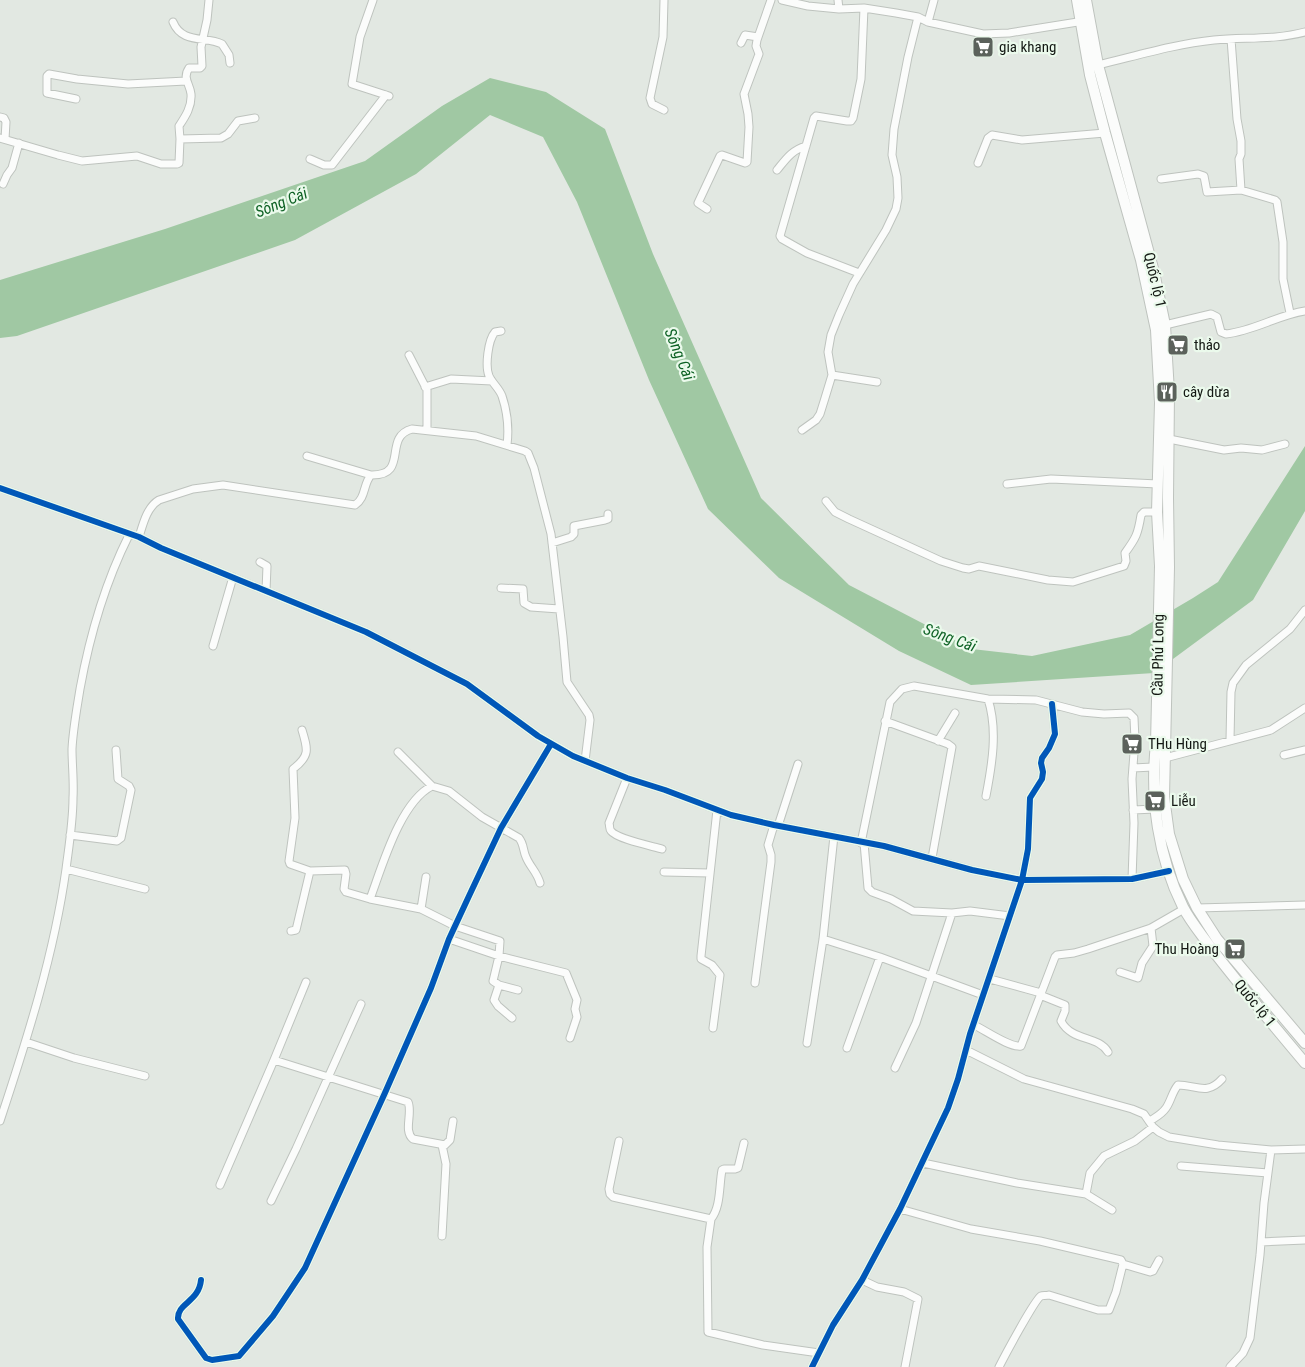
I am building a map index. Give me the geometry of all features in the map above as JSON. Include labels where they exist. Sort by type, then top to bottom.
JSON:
[{"type":"highway","name":"Quốc lộ 1","points":[[1078,0],[1098,65],[1154,272],[1164,325],[1168,364],[1169,438],[1165,567]]},
{"type":"highway","name":"Quốc lộ 1","points":[[1086,0],[1085,21],[1090,74],[1135,238],[1156,330],[1160,403],[1157,512],[1165,567]]},
{"type":"highway","name":"Cầu Phú Long","points":[[1161,743],[1165,567]]},
{"type":"highway","name":"Quốc lộ 1","points":[[1161,743],[1166,758],[1164,797],[1170,834],[1183,879],[1197,908],[1217,939],[1305,1043]]},
{"type":"highway","name":"Quốc lộ 1","points":[[1161,743],[1153,767],[1155,809],[1161,843],[1169,871],[1184,909],[1223,964],[1305,1063]]},
{"type":"street","points":[[0,117],[4,118],[6,122],[2,138],[82,161],[136,156],[160,164],[177,164],[180,161],[179,126],[187,116],[191,95],[186,82],[187,70],[202,66],[200,47],[207,20],[209,0]]},
{"type":"street","points":[[310,159],[324,165],[332,165],[387,95],[352,84],[360,37],[373,0]]},
{"type":"street","points":[[664,0],[663,36],[650,98],[652,104],[664,110]]},
{"type":"street","points":[[707,209],[698,203],[720,156],[747,162],[750,142],[744,94],[759,54],[756,46],[771,0]]},
{"type":"street","points":[[782,0],[808,6],[838,9],[864,8],[918,17],[928,22],[983,34],[1009,33],[1085,21]]},
{"type":"street","points":[[838,0],[838,9]]},
{"type":"street","points":[[928,22],[934,0]]},
{"type":"street","points":[[859,273],[807,253],[780,236],[815,117],[848,121],[851,121],[853,118],[861,79],[864,8]]},
{"type":"street","points":[[802,430],[816,420],[820,414],[832,375],[828,352],[831,335],[859,273],[886,230],[896,210],[898,187],[892,154],[894,129],[918,17]]},
{"type":"street","points":[[173,22],[176,30],[180,33],[222,44],[229,55],[230,63]]},
{"type":"street","points":[[1098,65],[1201,42],[1280,37],[1305,32]]},
{"type":"street","points":[[741,43],[744,35],[758,38]]},
{"type":"street","points":[[1231,39],[1237,119],[1241,141],[1239,159],[1241,190]]},
{"type":"street","points":[[76,99],[47,94],[47,76],[49,74],[128,84],[186,82]]},
{"type":"street","points":[[180,139],[221,138],[228,134],[238,121],[255,118]]},
{"type":"street","points":[[978,163],[988,138],[992,135],[1022,140],[1105,133]]},
{"type":"street","points":[[3,184],[12,168],[19,143]]},
{"type":"street","points":[[777,170],[797,148],[806,146]]},
{"type":"street","points":[[1161,179],[1198,174],[1204,176],[1207,192],[1241,190],[1277,202],[1283,242],[1282,279],[1290,313]]},
{"type":"street","points":[[1164,325],[1211,314],[1217,317],[1220,332],[1226,334],[1267,324],[1290,313],[1305,311]]},
{"type":"street","points":[[501,331],[495,332],[490,340],[489,373],[492,381],[498,388],[505,406],[508,445]]},
{"type":"street","points":[[409,355],[428,396],[427,430]]},
{"type":"street","points":[[832,375],[877,382]]},
{"type":"street","points":[[425,387],[451,379],[492,381]]},
{"type":"street","points":[[307,456],[371,475],[386,474],[391,469],[397,444],[406,431],[412,429],[476,436],[528,453],[551,534],[564,637],[567,682],[589,715],[590,720],[585,761]]},
{"type":"street","points":[[1169,438],[1224,450],[1241,448],[1262,450],[1285,444]]},
{"type":"street","points":[[139,537],[154,503],[194,489],[223,485],[355,505],[362,498],[371,475]]},
{"type":"street","points":[[1007,484],[1051,479],[1158,484]]},
{"type":"street","points":[[0,488],[139,537],[161,548],[366,632],[467,684],[550,744],[627,778],[731,815],[776,826],[884,846],[972,870],[1022,880],[1132,879],[1169,871]]},
{"type":"street","points":[[826,501],[835,512],[941,561],[969,569],[979,566],[1048,580],[1073,582],[1124,566],[1126,562],[1125,553],[1133,544],[1139,527],[1140,515],[1144,512],[1157,512]]},
{"type":"street","points":[[552,543],[571,538],[574,534],[574,526],[605,520],[608,518],[608,514]]},
{"type":"street","points":[[0,1121],[26,1042],[54,935],[70,835],[73,799],[72,748],[76,712],[88,650],[102,598],[129,535]]},
{"type":"street","points":[[260,562],[267,566],[266,591]]},
{"type":"street","points":[[214,646],[233,577]]},
{"type":"street","points":[[501,588],[522,589],[524,603],[531,607],[560,609]]},
{"type":"street","points":[[1230,740],[1231,692],[1233,683],[1246,665],[1290,629],[1305,610]]},
{"type":"street","points":[[1010,916],[970,911],[952,913],[913,911],[891,899],[872,892],[868,888],[863,843],[885,721],[890,702],[902,688],[914,686],[988,699],[1036,700],[1082,712],[1131,715],[1135,721],[1136,740],[1133,768],[1132,879]]},
{"type":"street","points":[[986,796],[993,746],[991,708],[988,699]]},
{"type":"street","points":[[812,1367],[833,1325],[862,1280],[900,1209],[948,1108],[983,995],[1022,880],[1028,849],[1030,798],[1043,775],[1042,758],[1055,734],[1052,704]]},
{"type":"street","points":[[1166,758],[1271,730],[1305,708]]},
{"type":"street","points":[[938,741],[955,713]]},
{"type":"street","points":[[885,721],[952,747],[932,858]]},
{"type":"street","points":[[302,730],[307,751],[303,761],[293,769],[295,818],[290,864],[310,871],[345,870],[344,891],[370,899],[421,909],[455,926],[500,941],[499,956],[493,981],[499,985],[518,990]]},
{"type":"street","points":[[201,1280],[200,1288],[190,1302],[180,1308],[178,1318],[206,1358],[212,1360],[239,1356],[274,1316],[305,1268],[431,988],[455,926],[501,828],[550,744]]},
{"type":"street","points":[[70,835],[117,841],[121,838],[130,790],[129,786],[118,779],[116,750]]},
{"type":"street","points":[[1284,755],[1305,750]]},
{"type":"street","points":[[398,752],[432,786],[449,791],[482,817],[521,841],[526,857],[538,874],[540,883]]},
{"type":"street","points":[[755,983],[771,862],[768,845],[798,764]]},
{"type":"street","points":[[1133,768],[1153,767]]},
{"type":"street","points":[[627,778],[610,823],[610,829],[624,838],[662,850]]},
{"type":"street","points":[[370,899],[388,848],[406,814],[414,800],[432,786]]},
{"type":"street","points":[[1133,810],[1155,809]]},
{"type":"street","points":[[713,1028],[720,975],[716,968],[701,958],[701,956],[717,810]]},
{"type":"street","points":[[807,1043],[834,836]]},
{"type":"street","points":[[66,869],[145,889]]},
{"type":"street","points":[[291,931],[296,930],[310,871]]},
{"type":"street","points":[[664,872],[710,873]]},
{"type":"street","points":[[421,909],[426,877]]},
{"type":"street","points":[[1197,908],[1305,905]]},
{"type":"street","points":[[974,1025],[1010,1044],[1018,1047],[1021,1046],[1053,960],[1057,955],[1074,953],[1151,928],[1184,909]]},
{"type":"street","points":[[894,1068],[916,1023],[930,975],[952,913]]},
{"type":"street","points":[[1120,972],[1138,978],[1142,963],[1152,951],[1151,928]]},
{"type":"street","points":[[449,939],[499,956],[566,973],[577,1000],[575,1009],[577,1017],[570,1038]]},
{"type":"street","points":[[822,939],[880,957],[983,995]]},
{"type":"street","points":[[847,1048],[880,957]]},
{"type":"street","points":[[990,979],[1040,994],[1065,1005],[1061,1021],[1064,1027],[1076,1036],[1102,1045],[1108,1052]]},
{"type":"street","points":[[220,1185],[306,982]]},
{"type":"street","points":[[499,985],[494,1000],[512,1018]]},
{"type":"street","points":[[271,1200],[361,1004]]},
{"type":"street","points":[[26,1042],[74,1058],[145,1076]]},
{"type":"street","points":[[966,1050],[1024,1079],[1144,1114],[1151,1124],[1169,1137],[1218,1145],[1271,1150],[1305,1149]]},
{"type":"street","points":[[274,1060],[410,1103],[410,1137],[413,1139],[442,1145],[449,1143],[453,1121]]},
{"type":"street","points":[[1086,1194],[1091,1171],[1104,1156],[1135,1141],[1168,1106],[1173,1091],[1178,1085],[1207,1090],[1213,1088],[1222,1079]]},
{"type":"street","points":[[619,1141],[609,1189],[610,1194],[614,1197],[711,1219]]},
{"type":"street","points":[[744,1143],[738,1168],[722,1170],[714,1216],[711,1219],[708,1247],[708,1332],[763,1345],[819,1353]]},
{"type":"street","points":[[442,1145],[446,1164],[442,1236]]},
{"type":"street","points":[[1230,1367],[1243,1353],[1248,1342],[1271,1150]]},
{"type":"street","points":[[923,1162],[1017,1183],[1086,1194],[1112,1210]]},
{"type":"street","points":[[1181,1166],[1268,1173]]},
{"type":"street","points":[[900,1209],[971,1229],[1040,1241],[1115,1258],[1121,1260],[1123,1264],[1150,1272],[1153,1271],[1159,1260]]},
{"type":"street","points":[[1260,1242],[1305,1240]]},
{"type":"street","points":[[999,1367],[1014,1338],[1036,1301],[1041,1296],[1049,1295],[1098,1310],[1109,1310],[1123,1264]]},
{"type":"street","points":[[862,1280],[878,1287],[904,1292],[918,1299],[905,1367]]},
{"type":"water","name":"Sông Cái","points":[[490,78],[546,92],[605,129],[653,254],[761,498],[849,585],[972,649],[1032,656],[1130,635],[1218,582],[1305,446],[1305,511],[1253,600],[1154,673],[971,685],[899,651],[779,578],[708,509],[649,380],[577,202],[543,137],[490,115],[416,174],[295,240],[17,336],[0,338],[0,280],[165,229],[365,161],[442,106]]},
{"type":"cycle path","points":[[0,488],[139,537],[161,548],[366,632],[467,684],[538,736],[573,756],[627,778],[731,815],[884,846],[972,870],[1022,880],[1132,879],[1169,871]]},
{"type":"cycle path","points":[[812,1367],[833,1325],[862,1280],[900,1209],[948,1108],[970,1034],[1022,880],[1028,849],[1030,798],[1042,779],[1042,758],[1055,734],[1052,704]]},
{"type":"cycle path","points":[[201,1280],[193,1298],[181,1309],[178,1319],[206,1358],[212,1360],[239,1356],[273,1316],[305,1268],[384,1095],[431,988],[449,939],[469,896],[501,828],[551,744]]},
{"type":"place","name":"gia khang","points":[[983,47]]},
{"type":"place","name":"thảo","points":[[1178,345]]},
{"type":"place","name":"cây dừa","points":[[1167,392]]},
{"type":"place","name":"THu Hùng","points":[[1132,744]]},
{"type":"place","name":"Liễu","points":[[1155,801]]},
{"type":"place","name":"Thu Hoàng","points":[[1235,949]]}]
